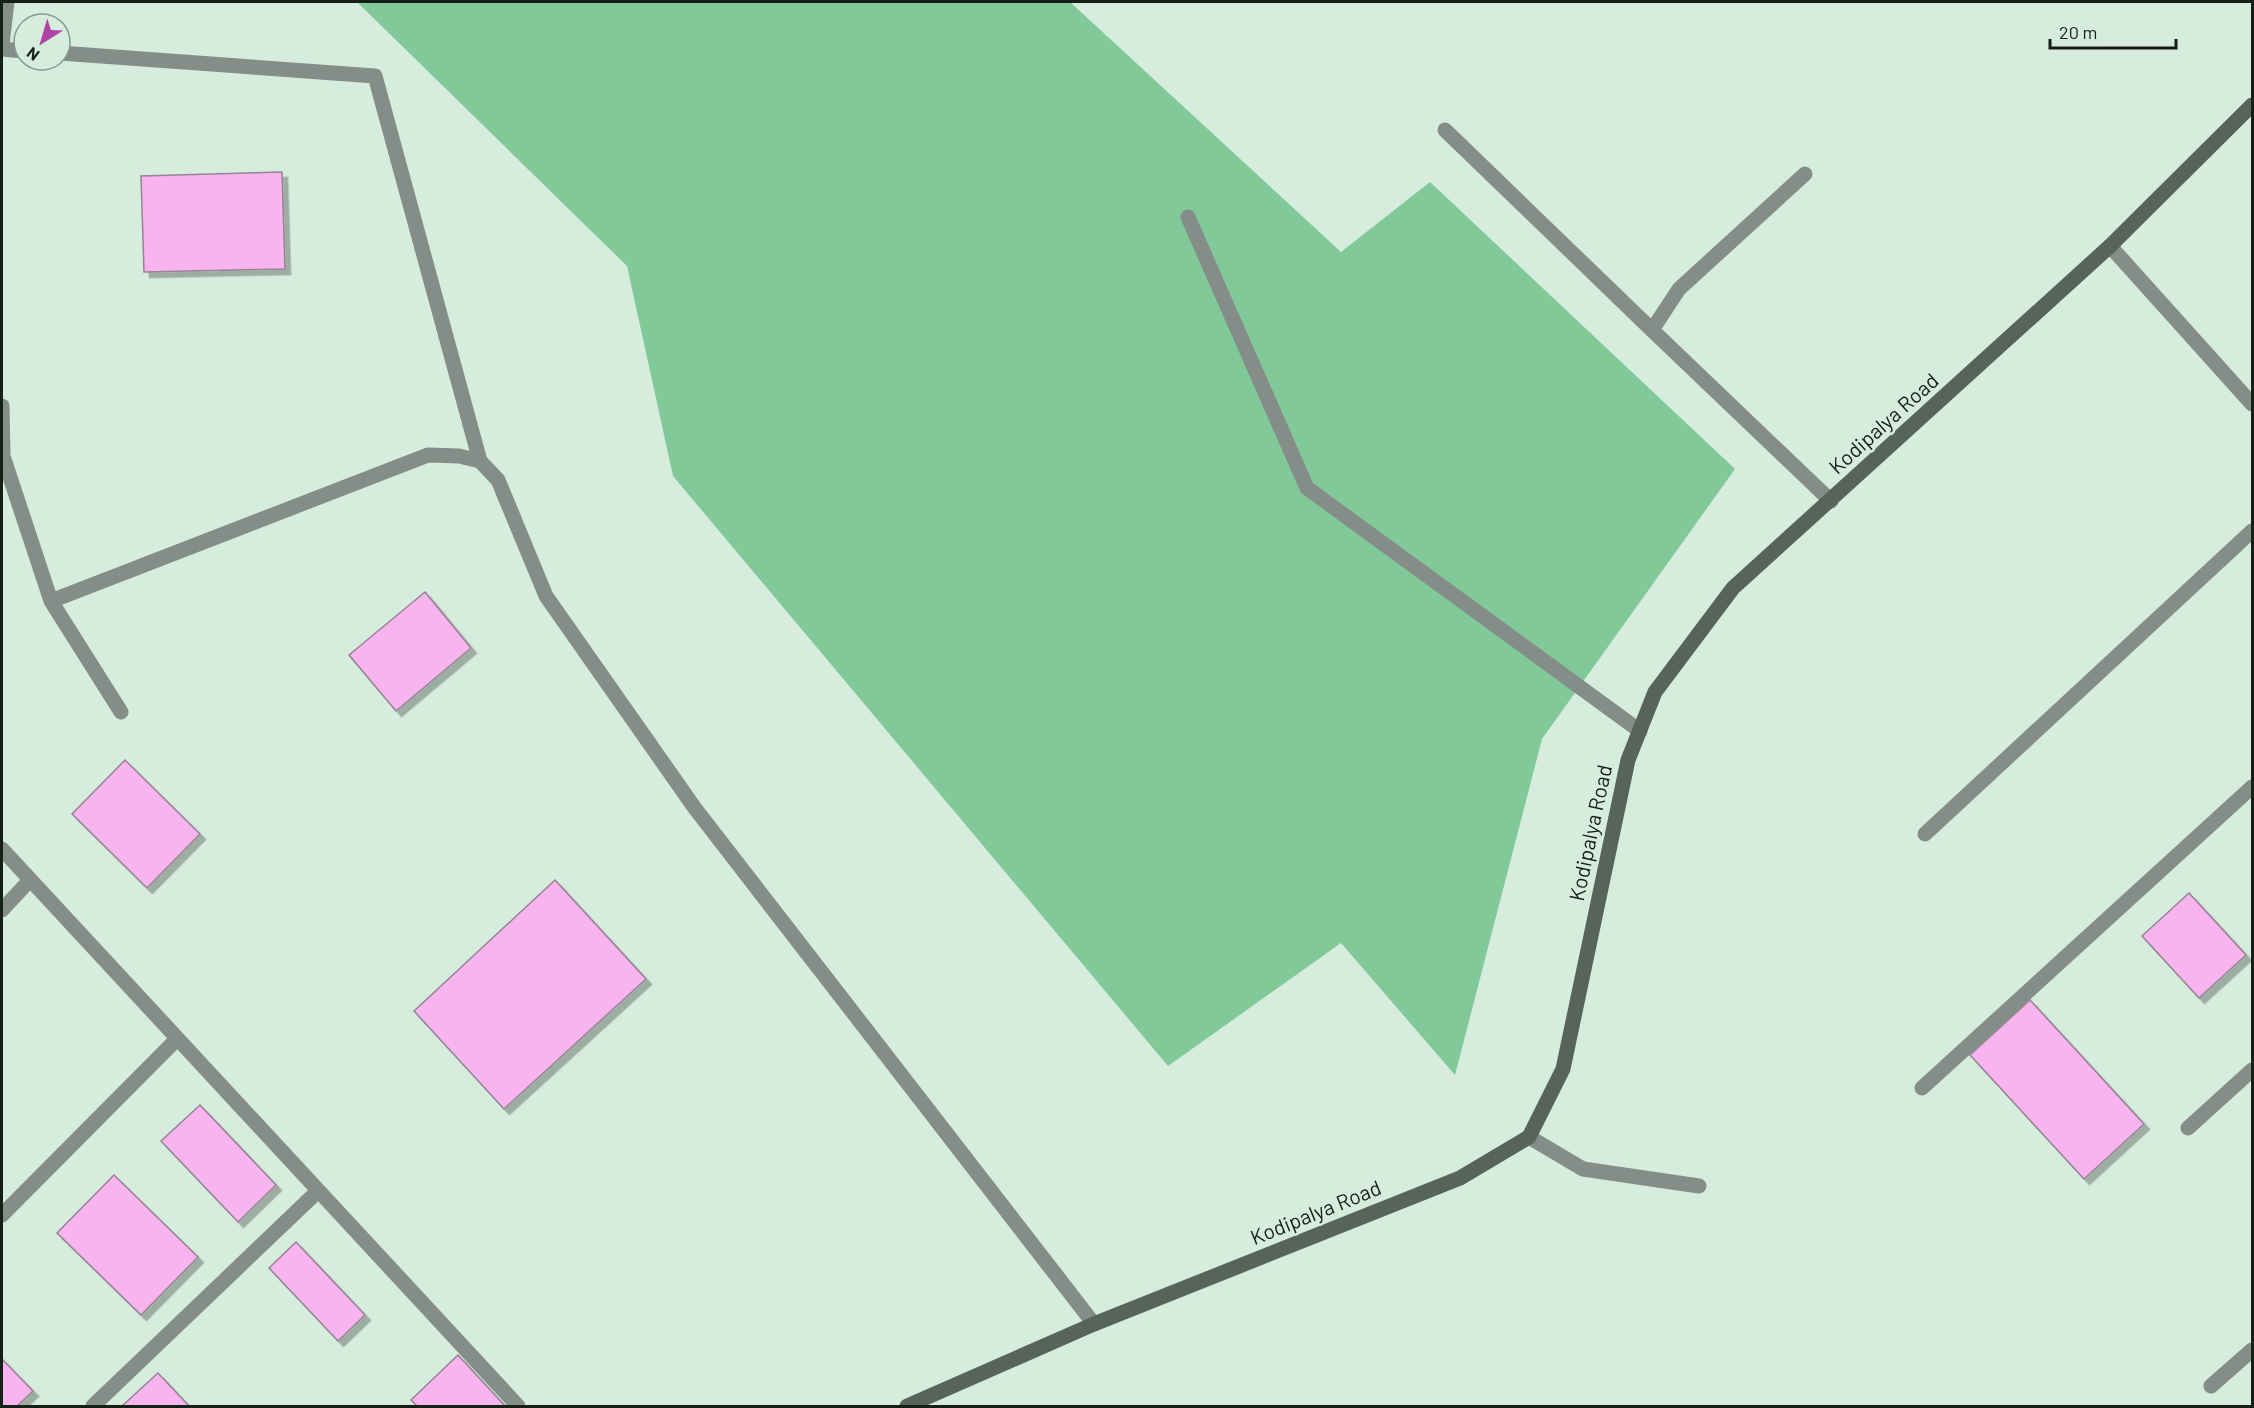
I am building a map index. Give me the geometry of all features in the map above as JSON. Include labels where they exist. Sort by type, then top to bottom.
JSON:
[{"type":"main road","name":"Kodipalya Road","points":[[907,1407],[1094,1324],[1460,1178],[1529,1137],[1563,1069],[1628,760],[1655,692],[1733,588],[2110,246],[2253,105]]},
{"type":"street","points":[[2,44],[7,2]]},
{"type":"street","points":[[72,54],[375,76],[480,461],[498,480],[546,596],[694,807],[1094,1324]]},
{"type":"street","points":[[1445,130],[1831,501]]},
{"type":"street","points":[[1652,330],[1679,290],[1804,174]]},
{"type":"street","points":[[1188,217],[1307,488],[1640,731]]},
{"type":"street","points":[[2110,246],[2253,404]]},
{"type":"street","points":[[2,406],[3,456],[51,601],[121,712]]},
{"type":"street","points":[[51,601],[428,455],[459,456],[480,461]]},
{"type":"street","points":[[1925,834],[2253,531]]},
{"type":"street","points":[[1922,1088],[2253,787]]},
{"type":"street","points":[[2,849],[518,1407]]},
{"type":"street","points":[[2,910],[30,880]]},
{"type":"street","points":[[2,1215],[177,1039]]},
{"type":"street","points":[[2188,1128],[2253,1070]]},
{"type":"street","points":[[1529,1137],[1583,1169],[1699,1186]]},
{"type":"street","points":[[93,1407],[318,1191]]},
{"type":"street","points":[[2211,1386],[2253,1350]]},
{"type":"green space","points":[[357,2],[1070,2],[1341,252],[1430,182],[1735,469],[1542,739],[1455,1075],[1341,943],[1168,1066],[673,476],[627,266]]},
{"type":"building","points":[[282,172],[285,269],[144,272],[141,176]]},
{"type":"building","points":[[425,592],[471,648],[396,711],[349,655]]},
{"type":"building","points":[[125,760],[200,834],[147,888],[72,814]]},
{"type":"building","points":[[555,880],[646,979],[504,1109],[414,1011]]},
{"type":"building","points":[[2189,893],[2246,955],[2199,998],[2142,936]]},
{"type":"building","points":[[2030,1000],[2144,1124],[2084,1179],[1970,1055]]},
{"type":"building","points":[[200,1105],[276,1185],[238,1222],[161,1141]]},
{"type":"building","points":[[114,1175],[198,1257],[141,1315],[57,1233]]},
{"type":"building","points":[[296,1242],[365,1315],[338,1341],[269,1268]]},
{"type":"building","points":[[458,1355],[505,1406],[417,1406],[411,1400]]},
{"type":"building","points":[[2,1359],[33,1391],[17,1406],[2,1406]]},
{"type":"building","points":[[158,1373],[189,1406],[122,1406]]}]
